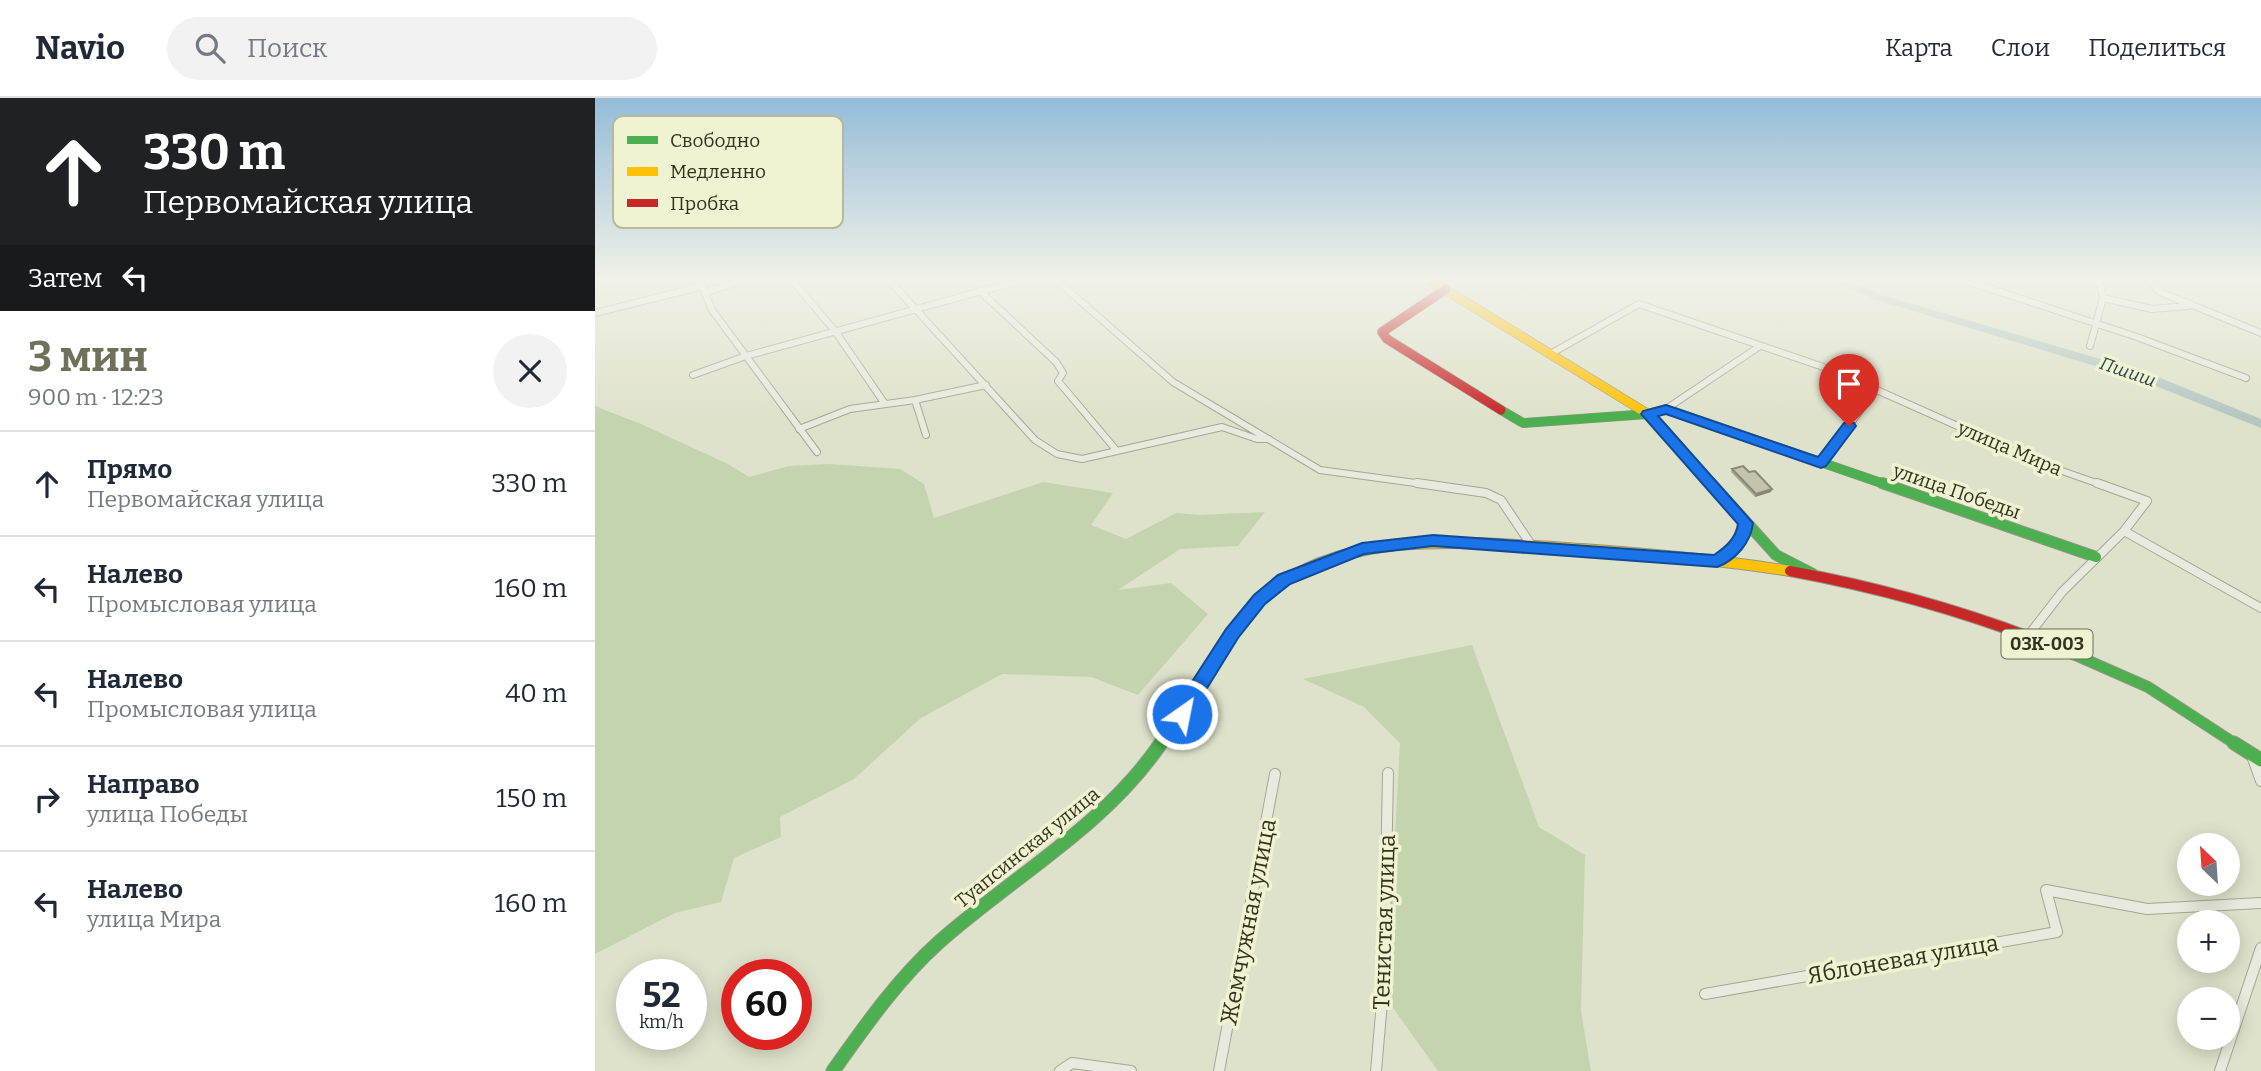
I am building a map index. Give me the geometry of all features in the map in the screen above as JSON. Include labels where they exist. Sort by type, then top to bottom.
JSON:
[{"type":"main road","points":[[1393,324],[1382,332],[1387,339],[1523,423],[1648,414],[1666,409]]},
{"type":"main road","points":[[1505,324],[1648,414],[1671,436],[1776,555],[1814,574]]},
{"type":"main road","name":"улица Победы","points":[[1666,409],[2096,557]]},
{"type":"main road","points":[[1717,561],[1738,544],[1746,523]]},
{"type":"main road","name":"Туапсинская улица","points":[[833,1071],[869,1018],[913,968],[952,931],[1100,816],[1155,753],[1232,634],[1259,600],[1284,579],[1362,548],[1433,540],[1532,546]]},
{"type":"main road","name":"03К-003","points":[[1532,546],[1717,561],[1814,574],[1959,611],[2128,677],[2256,757]]},
{"type":"street","points":[[723,324],[817,452]]},
{"type":"street","points":[[829,324],[884,404]]},
{"type":"street","points":[[693,375],[746,356],[859,324]]},
{"type":"street","points":[[930,324],[1035,440],[1053,454],[1082,460],[1222,427],[1236,428],[1260,441],[1269,439]]},
{"type":"street","points":[[1016,324],[1056,362],[1063,373],[1058,381],[1117,451]]},
{"type":"street","points":[[1107,324],[1173,382],[1199,400],[1320,470],[1493,496],[1501,500],[1532,546]]},
{"type":"street","name":"улица Мира","points":[[1552,353],[1603,324]]},
{"type":"street","name":"улица Мира","points":[[1698,324],[1832,370],[2045,465],[2147,501],[2124,531]]},
{"type":"street","points":[[2090,346],[2095,324]]},
{"type":"street","points":[[2099,324],[2246,377]]},
{"type":"street","points":[[2239,324],[2261,333]]},
{"type":"street","points":[[1666,409],[1760,346]]},
{"type":"street","points":[[799,429],[851,409],[915,400],[986,385]]},
{"type":"street","points":[[1821,463],[1876,389]]},
{"type":"street","points":[[915,400],[926,435]]},
{"type":"street","points":[[2028,636],[2062,592],[2124,531],[2261,608]]},
{"type":"street","points":[[2256,757],[2261,781]]},
{"type":"street","name":"Тенистая улица","points":[[1377,1071],[1384,979],[1388,773]]},
{"type":"street","name":"Жемчужная улица","points":[[1219,1071],[1275,774]]},
{"type":"street","name":"Яблоневая улица","points":[[1705,993],[2057,932],[2046,890],[2147,909],[2261,902]]},
{"type":"street","points":[[2220,1071],[2261,948]]},
{"type":"street","points":[[1060,1071],[1072,1063],[1131,1071]]},
{"type":"green space","points":[[595,406],[728,464],[749,477],[789,466],[829,464],[900,469],[924,484],[934,518],[1043,482],[1113,493],[1091,525],[1126,539],[1176,513],[1200,515],[1265,512],[1238,546],[1180,549],[1118,590],[1171,583],[1208,614],[1138,695],[1091,677],[1002,674],[921,718],[854,779],[780,817],[781,837],[734,858],[721,902],[675,913],[595,954]]},
{"type":"green space","points":[[1472,645],[1539,827],[1585,855],[1581,1011],[1591,1071],[1438,1071],[1386,998],[1400,743],[1364,707],[1303,679]]},
{"type":"building","points":[[1743,466],[1749,472],[1755,471],[1772,489],[1756,494],[1732,469]]},
{"type":"waterway","name":"Пшиш","points":[[1970,324],[2143,376],[2261,424]]},
{"type":"traffic: fast","points":[[1501,410],[1523,423],[1648,414],[1666,409],[2096,557]]},
{"type":"traffic: fast","points":[[1666,431],[1762,542],[1776,555],[1813,574]]},
{"type":"traffic: fast","points":[[833,1071],[882,1004],[922,958],[1089,823],[1135,777],[1169,731],[1230,634],[1268,592],[1311,565],[1345,554],[1395,545]]},
{"type":"traffic: fast","points":[[2073,654],[2148,687],[2261,760]]},
{"type":"traffic: slow","points":[[1502,324],[1648,414],[1666,431]]},
{"type":"traffic: slow","points":[[1395,545],[1463,543],[1531,546],[1683,557],[1790,571]]},
{"type":"traffic: jam","points":[[1393,324],[1382,332],[1387,339],[1501,410]]},
{"type":"traffic: jam","points":[[1717,561],[1739,544],[1746,523]]},
{"type":"traffic: jam","points":[[1790,571],[1862,585],[1934,604],[2073,654]]},
{"type":"route","points":[[1182,714],[1232,634],[1259,600],[1284,579],[1362,548],[1433,540],[1717,561],[1730,553],[1744,534],[1746,523],[1671,436],[1648,414],[1666,409],[1821,463],[1849,426]]}]
